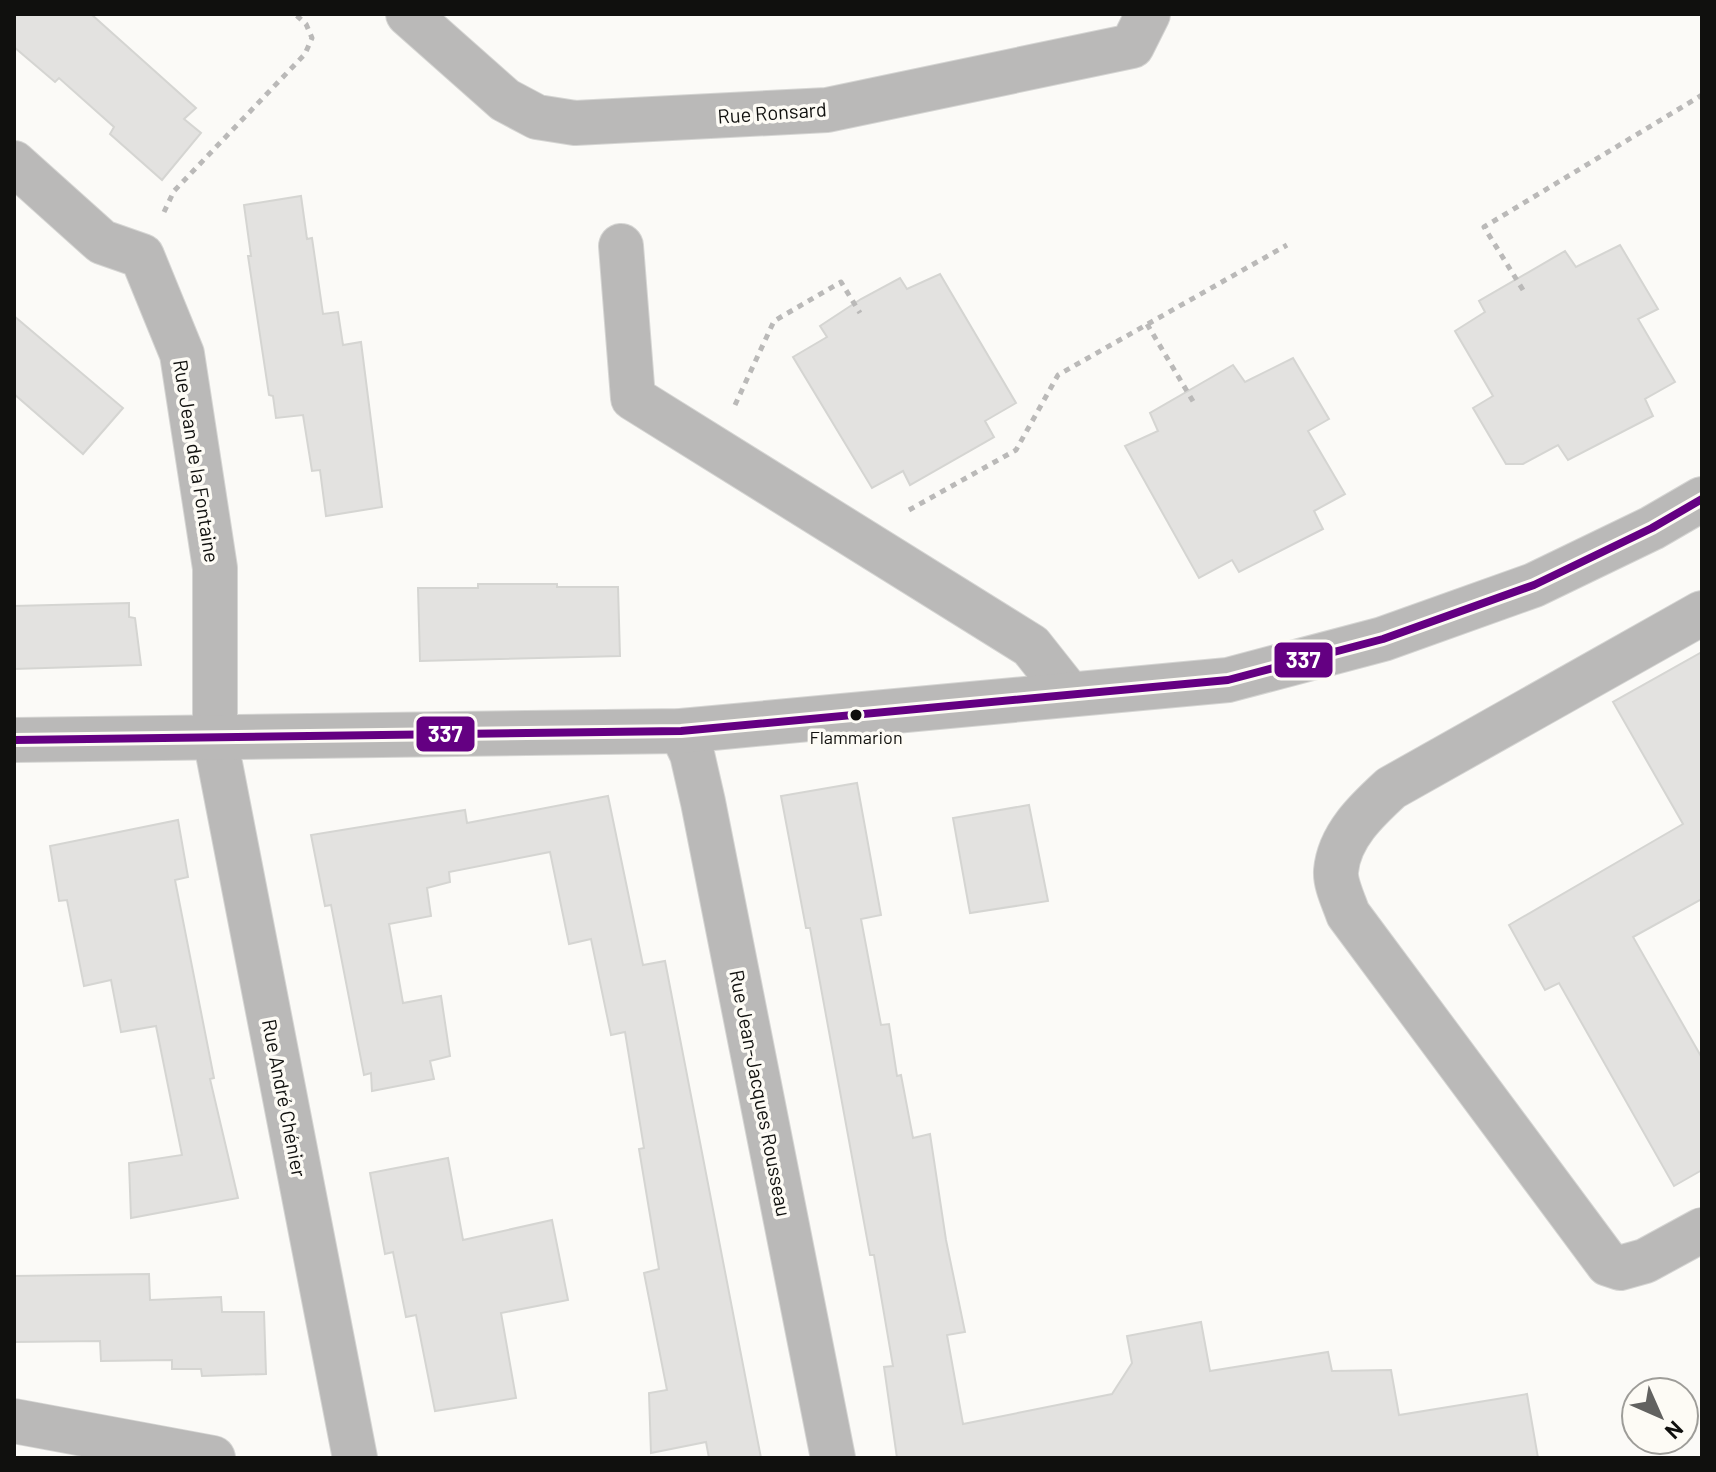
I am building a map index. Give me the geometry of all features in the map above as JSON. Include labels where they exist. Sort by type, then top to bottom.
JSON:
[{"type":"street","name":"Rue Ronsard","points":[[408,14],[505,100],[537,117],[575,123],[827,110],[1132,46],[1148,14]]},
{"type":"street","points":[[14,163],[102,242],[142,256]]},
{"type":"street","points":[[621,246],[633,398],[1031,646],[1069,694]]},
{"type":"street","name":"Rue Jean de la Fontaine","points":[[142,256],[182,354],[215,568],[215,738]]},
{"type":"street","points":[[14,740],[681,731],[1228,680],[1383,639],[1534,585],[1696,516]]},
{"type":"street","points":[[1702,613],[1391,788],[1365,812],[1344,842],[1336,873],[1348,914],[1608,1264],[1620,1268],[1645,1261],[1702,1230]]},
{"type":"street","name":"Rue Jean-Jacques Rousseau","points":[[681,731],[692,754],[703,802],[833,1458]]},
{"type":"street","name":"Rue André Chénier","points":[[215,738],[355,1458]]},
{"type":"street","points":[[14,1421],[213,1458]]},
{"type":"path","points":[[142,256],[174,191],[305,54],[312,38],[306,24],[295,14]]},
{"type":"path","points":[[1523,290],[1484,227],[1702,95]]},
{"type":"path","points":[[875,549],[901,515],[1016,450],[1058,375],[1287,245]]},
{"type":"path","points":[[714,450],[774,321],[841,282],[860,313]]},
{"type":"path","points":[[1147,324],[1194,403]]},
{"type":"building","points":[[14,14],[91,14],[196,108],[184,119],[201,133],[162,180],[110,134],[114,127],[59,78],[55,82],[14,47]]},
{"type":"building","points":[[301,196],[307,239],[312,238],[323,314],[338,312],[343,345],[361,342],[382,507],[326,516],[320,470],[312,471],[303,415],[276,418],[273,396],[269,395],[248,256],[251,256],[244,205]]},
{"type":"building","points":[[1620,245],[1658,309],[1638,319],[1675,382],[1645,399],[1653,416],[1568,460],[1558,445],[1523,464],[1506,464],[1473,408],[1493,396],[1455,331],[1485,312],[1479,301],[1565,251],[1576,267]]},
{"type":"building","points":[[940,274],[1016,403],[985,421],[994,437],[910,485],[903,471],[872,488],[793,357],[827,337],[820,326],[861,299],[900,278],[907,289]]},
{"type":"building","points":[[14,316],[123,408],[83,454],[14,394]]},
{"type":"building","points":[[1293,358],[1329,419],[1308,431],[1345,494],[1314,511],[1323,529],[1239,572],[1232,560],[1199,578],[1125,446],[1158,431],[1150,413],[1233,365],[1245,382]]},
{"type":"building","points":[[478,584],[618,587],[620,656],[420,661],[418,588],[478,588]]},
{"type":"building","points":[[129,603],[129,617],[135,618],[141,665],[14,669],[14,606]]},
{"type":"building","points":[[1702,652],[1702,899],[1633,937],[1702,1058],[1702,1170],[1674,1186],[1559,983],[1545,990],[1509,925],[1683,824],[1613,702]]},
{"type":"building","points":[[857,783],[881,915],[861,919],[881,1025],[889,1024],[897,1076],[901,1075],[913,1138],[930,1134],[946,1240],[965,1332],[947,1335],[963,1424],[1112,1394],[1132,1363],[1127,1336],[1201,1322],[1210,1371],[1328,1352],[1332,1371],[1391,1370],[1399,1415],[1527,1394],[1538,1458],[897,1458],[884,1367],[893,1366],[874,1255],[870,1255],[810,928],[806,928],[781,796]]},
{"type":"building","points":[[608,796],[643,965],[665,961],[761,1458],[709,1458],[706,1442],[651,1453],[649,1393],[667,1390],[644,1273],[659,1269],[639,1149],[644,1148],[625,1032],[611,1035],[591,939],[569,944],[550,852],[449,872],[450,882],[427,888],[431,916],[389,924],[403,1003],[441,996],[450,1056],[430,1061],[434,1079],[372,1091],[371,1073],[364,1075],[331,905],[325,906],[311,835],[465,810],[467,823]]},
{"type":"building","points":[[1029,805],[1048,901],[970,913],[953,818]]},
{"type":"building","points":[[178,820],[188,877],[175,880],[214,1078],[210,1079],[238,1198],[131,1218],[129,1163],[182,1155],[156,1026],[121,1032],[111,980],[84,986],[67,900],[59,901],[50,846]]},
{"type":"building","points":[[448,1158],[463,1240],[552,1220],[568,1300],[501,1313],[516,1398],[435,1411],[416,1315],[406,1317],[393,1252],[385,1254],[370,1173]]},
{"type":"building","points":[[149,1274],[150,1300],[221,1297],[222,1312],[264,1312],[266,1374],[202,1376],[201,1369],[172,1369],[172,1360],[101,1361],[100,1341],[14,1342],[14,1276]]},
{"type":"transit line","name":"337","points":[[14,740],[681,731],[1228,680],[1383,639],[1534,585],[1652,528],[1702,499]]},
{"type":"place","name":"Flammarion","points":[[856,715]]}]
